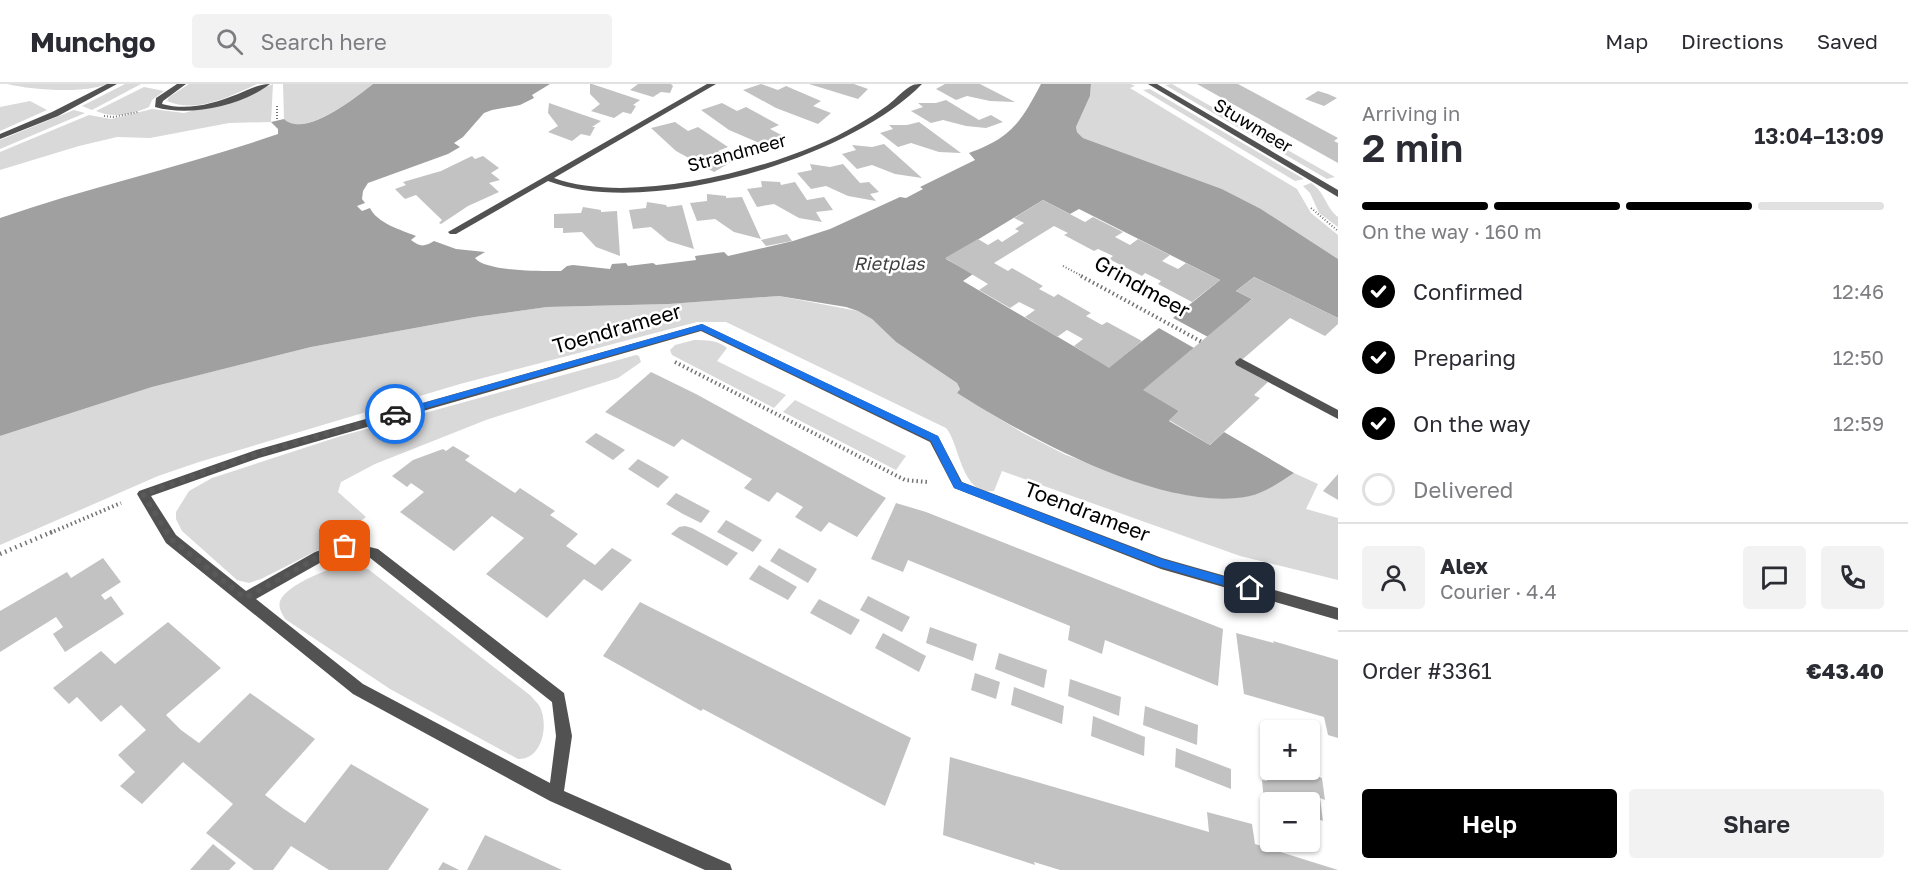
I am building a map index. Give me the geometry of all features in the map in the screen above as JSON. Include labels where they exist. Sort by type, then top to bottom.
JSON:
[{"type":"street","points":[[0,137],[55,114],[113,84]]},
{"type":"street","points":[[182,84],[159,100],[158,105],[183,109],[207,106],[266,84]]},
{"type":"street","points":[[453,232],[712,84]]},
{"type":"street","name":"Strandmeer","points":[[547,178],[565,186],[597,191],[687,184],[740,174],[776,163],[840,138],[887,109],[918,84]]},
{"type":"street","name":"Stuwmeer","points":[[1152,84],[1338,194]]},
{"type":"street","name":"Toendrameer","points":[[143,494],[256,454],[702,327],[934,439],[958,485],[1161,563],[1338,614]]},
{"type":"street","points":[[1240,362],[1338,415]]},
{"type":"street","points":[[143,494],[171,539],[358,689],[556,795],[724,870]]},
{"type":"street","points":[[245,598],[320,556],[345,546],[374,553],[559,698],[564,735],[556,795]]},
{"type":"path","name":"Grindmeer","points":[[1063,267],[1202,342]]},
{"type":"path","points":[[641,344],[905,480],[958,485]]},
{"type":"path","points":[[0,554],[143,494]]},
{"type":"shaded area","points":[[7,84],[107,84],[85,89],[58,90]]},
{"type":"shaded area","points":[[125,84],[141,84],[92,110],[82,106]]},
{"type":"shaded area","points":[[189,84],[257,84],[213,102],[190,106],[167,101],[169,97]]},
{"type":"shaded area","points":[[273,84],[271,122],[229,123],[150,138],[117,137],[0,170],[0,152],[89,115],[111,119],[152,109],[184,113],[243,97]]},
{"type":"shaded area","points":[[283,84],[373,84],[330,114],[304,124],[293,124],[284,119]]},
{"type":"shaded area","points":[[1091,84],[1131,84],[1135,86],[1130,88],[1297,189],[1311,213],[1338,235],[1338,259],[1261,209],[1222,189],[1083,138],[1077,132],[1076,127],[1090,96]]},
{"type":"shaded area","points":[[1172,84],[1335,177],[1327,179],[1165,85]]},
{"type":"shaded area","points":[[144,87],[164,91],[152,100],[149,107],[136,112],[109,115],[96,111]]},
{"type":"shaded area","points":[[1150,89],[1304,179],[1295,181],[1143,90]]},
{"type":"shaded area","points":[[30,101],[47,110],[0,131],[0,107]]},
{"type":"shaded area","points":[[74,110],[85,113],[0,149],[0,140]]},
{"type":"shaded area","points":[[1311,183],[1338,217],[1338,227],[1319,213],[1310,193],[1303,186]]},
{"type":"shaded area","points":[[779,296],[858,311],[872,319],[896,342],[957,383],[960,389],[957,393],[1023,433],[1066,455],[1179,494],[1250,496],[1294,473],[1318,484],[1306,509],[1338,518],[1338,580],[1240,556],[1002,471],[994,491],[983,490],[975,486],[968,477],[946,428],[726,322],[697,322],[460,384],[199,462],[158,476],[0,545],[0,436],[152,387],[311,347],[475,317],[547,307],[669,304]]},
{"type":"shaded area","points":[[694,340],[720,343],[727,348],[717,361],[786,395],[774,408],[672,355],[670,350],[675,345]]},
{"type":"shaded area","points":[[639,356],[641,362],[618,378],[486,420],[375,464],[341,482],[338,492],[366,517],[330,544],[261,579],[249,583],[237,580],[182,531],[176,519],[176,512],[189,491],[212,478],[341,436]]},
{"type":"shaded area","points":[[795,400],[906,456],[896,470],[783,412]]},
{"type":"shaded area","points":[[350,565],[368,569],[531,696],[540,707],[544,723],[541,740],[533,754],[518,759],[390,689],[285,619],[280,608],[280,601],[292,588],[322,572]]},
{"type":"water","name":"Rietplas","points":[[373,84],[550,84],[532,95],[534,98],[520,105],[484,113],[463,137],[454,143],[460,147],[448,154],[368,183],[363,191],[362,199],[365,203],[357,206],[362,211],[370,208],[384,222],[416,236],[411,240],[420,245],[434,241],[456,249],[485,252],[475,258],[491,266],[529,271],[561,271],[573,265],[610,269],[612,264],[626,263],[628,266],[653,263],[656,265],[696,260],[695,256],[724,252],[728,256],[793,241],[830,229],[900,197],[906,198],[923,189],[920,187],[975,160],[969,153],[1005,135],[1021,119],[1041,84],[1091,84],[1090,96],[1076,127],[1077,132],[1083,138],[1222,189],[1261,209],[1338,259],[1338,318],[1254,277],[1236,291],[1252,299],[1208,337],[1173,318],[1220,280],[1079,209],[1070,214],[1043,200],[946,259],[973,274],[963,281],[1109,367],[1159,328],[1194,348],[1144,390],[1179,411],[1169,421],[1210,445],[1224,432],[1294,473],[1250,496],[1216,499],[1178,494],[1138,483],[1058,450],[986,411],[957,393],[960,389],[957,383],[896,342],[872,319],[858,311],[779,296],[669,304],[547,307],[475,317],[311,347],[152,387],[0,436],[0,218],[278,134],[278,129],[271,122],[284,119],[293,124],[304,124],[317,120],[343,106]]},
{"type":"building","points":[[590,84],[640,100],[633,105],[636,106],[631,114],[623,112],[614,118],[591,111],[600,104],[590,94]]},
{"type":"building","points":[[638,84],[671,84],[673,86],[670,93],[661,92],[653,97],[630,90]]},
{"type":"building","points":[[761,84],[778,90],[786,86],[821,101],[813,106],[831,113],[818,124],[776,108],[743,90]]},
{"type":"building","points":[[809,84],[854,84],[868,89],[858,99]]},
{"type":"building","points":[[945,84],[980,84],[1015,102],[990,101],[967,96],[956,100],[936,89]]},
{"type":"building","points":[[1197,84],[1238,84],[1338,138],[1334,141],[1338,143],[1338,163]]},
{"type":"building","points":[[1318,91],[1337,98],[1324,106],[1305,99]]},
{"type":"building","points":[[946,100],[979,120],[991,115],[1003,122],[986,128],[943,120],[931,123],[911,111],[923,107],[918,103],[936,103]]},
{"type":"building","points":[[549,103],[601,121],[592,127],[595,127],[590,136],[581,134],[572,141],[548,132],[558,126],[548,113]]},
{"type":"building","points":[[722,103],[737,111],[746,107],[779,125],[770,129],[787,138],[771,148],[729,130],[701,110]]},
{"type":"building","points":[[675,122],[688,131],[698,127],[728,147],[718,151],[733,161],[714,172],[676,151],[651,128]]},
{"type":"building","points":[[919,122],[961,153],[939,152],[911,143],[898,147],[880,133],[893,129],[889,125]]},
{"type":"building","points":[[884,144],[922,178],[895,174],[872,165],[857,169],[842,154],[856,150],[852,145],[872,147]]},
{"type":"building","points":[[472,156],[475,159],[483,156],[499,168],[491,173],[500,180],[489,183],[499,192],[468,206],[441,224],[439,223],[442,220],[416,195],[405,199],[395,189],[406,185],[403,182],[441,171]]},
{"type":"building","points":[[810,164],[830,167],[843,164],[860,183],[869,182],[879,192],[870,194],[876,201],[848,196],[826,186],[811,189],[797,173],[812,170]]},
{"type":"building","points":[[761,181],[780,182],[781,185],[795,182],[807,200],[824,197],[833,210],[816,212],[822,222],[799,218],[774,204],[757,207],[747,189],[762,187]]},
{"type":"building","points":[[707,194],[726,196],[726,198],[742,197],[761,239],[734,232],[715,219],[697,221],[690,203],[707,201]]},
{"type":"building","points":[[1043,200],[1085,222],[1093,217],[1123,232],[1115,237],[1130,245],[1138,239],[1170,255],[1162,261],[1178,269],[1186,263],[1220,280],[1192,302],[1158,284],[1161,281],[1145,273],[1142,276],[1109,259],[1113,256],[1098,249],[1094,251],[1064,235],[1068,233],[1054,226],[994,263],[1008,271],[1012,268],[1043,286],[1039,289],[1054,297],[1058,294],[1091,313],[1086,316],[1102,325],[1107,322],[1142,341],[1109,368],[1074,346],[1083,339],[1067,330],[1057,337],[1025,317],[1035,310],[1019,302],[1010,308],[979,290],[988,284],[945,258],[978,239],[988,245],[998,239],[1002,242],[1019,231],[1015,229],[1024,223],[1014,218]]},
{"type":"building","points":[[647,202],[667,207],[682,205],[694,249],[668,241],[651,227],[633,229],[629,210],[646,208]]},
{"type":"building","points":[[583,207],[601,210],[601,212],[617,211],[620,256],[596,247],[582,232],[563,233],[563,228],[554,228],[554,214],[581,213]]},
{"type":"building","points":[[787,234],[792,241],[766,246],[761,240]]},
{"type":"building","points":[[1254,277],[1338,318],[1338,324],[1325,336],[1290,318],[1236,365],[1268,382],[1254,395],[1260,398],[1210,445],[1169,420],[1179,411],[1143,390],[1252,299],[1236,291]]},
{"type":"building","points":[[651,372],[696,394],[886,498],[857,537],[829,522],[821,532],[795,517],[803,507],[777,492],[769,502],[744,488],[752,479],[682,439],[674,447],[605,412]]},
{"type":"building","points":[[596,433],[625,450],[613,460],[585,442]]},
{"type":"building","points":[[453,446],[470,456],[465,460],[515,493],[520,488],[555,511],[550,515],[578,534],[566,546],[595,565],[612,548],[632,560],[602,591],[584,579],[547,618],[486,574],[524,538],[492,516],[454,551],[400,512],[424,492],[411,483],[407,487],[392,476],[413,460],[443,449],[446,451]]},
{"type":"building","points":[[638,459],[669,477],[658,488],[628,469]]},
{"type":"building","points":[[1338,474],[1338,500],[1323,491]]},
{"type":"building","points":[[676,493],[710,511],[701,523],[666,504]]},
{"type":"building","points":[[896,503],[926,512],[1223,629],[1218,686],[1105,640],[1102,654],[1068,640],[1070,626],[908,560],[903,572],[871,559]]},
{"type":"building","points":[[726,520],[762,540],[753,552],[717,532]]},
{"type":"building","points":[[685,526],[738,553],[727,566],[671,534],[679,527]]},
{"type":"building","points":[[779,548],[817,569],[808,583],[770,561]]},
{"type":"building","points":[[103,558],[121,582],[101,595],[105,600],[111,596],[124,614],[65,652],[53,634],[63,627],[56,617],[0,652],[0,611],[67,572],[71,578]]},
{"type":"building","points":[[759,565],[797,587],[788,600],[749,579]]},
{"type":"building","points":[[868,596],[910,617],[902,632],[860,610]]},
{"type":"building","points":[[819,599],[860,620],[851,635],[810,613]]},
{"type":"building","points":[[640,602],[911,738],[885,806],[703,709],[701,711],[603,656]]},
{"type":"building","points":[[168,622],[221,668],[166,715],[181,730],[199,743],[250,693],[315,739],[265,795],[284,809],[305,823],[351,764],[429,809],[388,870],[329,870],[291,846],[273,870],[254,870],[206,833],[233,804],[183,762],[142,804],[120,786],[135,772],[118,755],[146,730],[121,705],[101,722],[77,697],[69,704],[53,688],[101,651],[115,664]]},
{"type":"building","points":[[930,627],[977,644],[973,661],[926,643]]},
{"type":"building","points":[[883,633],[926,656],[919,672],[875,648]]},
{"type":"building","points":[[1236,633],[1338,660],[1338,738],[1328,735],[1324,717],[1244,694]]},
{"type":"building","points":[[999,653],[1047,670],[1044,688],[995,669]]},
{"type":"building","points":[[975,673],[1000,682],[996,699],[971,690]]},
{"type":"building","points":[[1070,679],[1121,697],[1119,716],[1068,696]]},
{"type":"building","points":[[1014,687],[1064,706],[1062,724],[1011,705]]},
{"type":"building","points":[[1145,706],[1198,725],[1197,745],[1143,725]]},
{"type":"building","points":[[1093,716],[1145,737],[1144,756],[1091,736]]},
{"type":"building","points":[[1176,748],[1231,769],[1231,789],[1175,767]]},
{"type":"building","points":[[950,757],[1209,832],[1207,812],[1252,824],[1255,844],[1260,846],[1260,852],[1281,852],[1338,870],[1060,870],[1034,862],[1035,865],[943,835]]},
{"type":"building","points":[[1320,777],[1322,778],[1325,800],[1320,798],[1320,792],[1263,792],[1262,780],[1320,780]]},
{"type":"building","points":[[1320,798],[1323,821],[1320,820]]},
{"type":"building","points":[[485,835],[527,854],[562,870],[467,870]]},
{"type":"building","points":[[213,844],[236,863],[229,870],[190,870]]},
{"type":"building","points":[[443,862],[459,870],[438,870]]},
{"type":"way so far","points":[[345,546],[320,556],[245,598],[171,539],[143,494],[256,454],[395,414]]},
{"type":"route","points":[[395,414],[702,327],[934,439],[958,485],[1161,563],[1250,588]]}]
